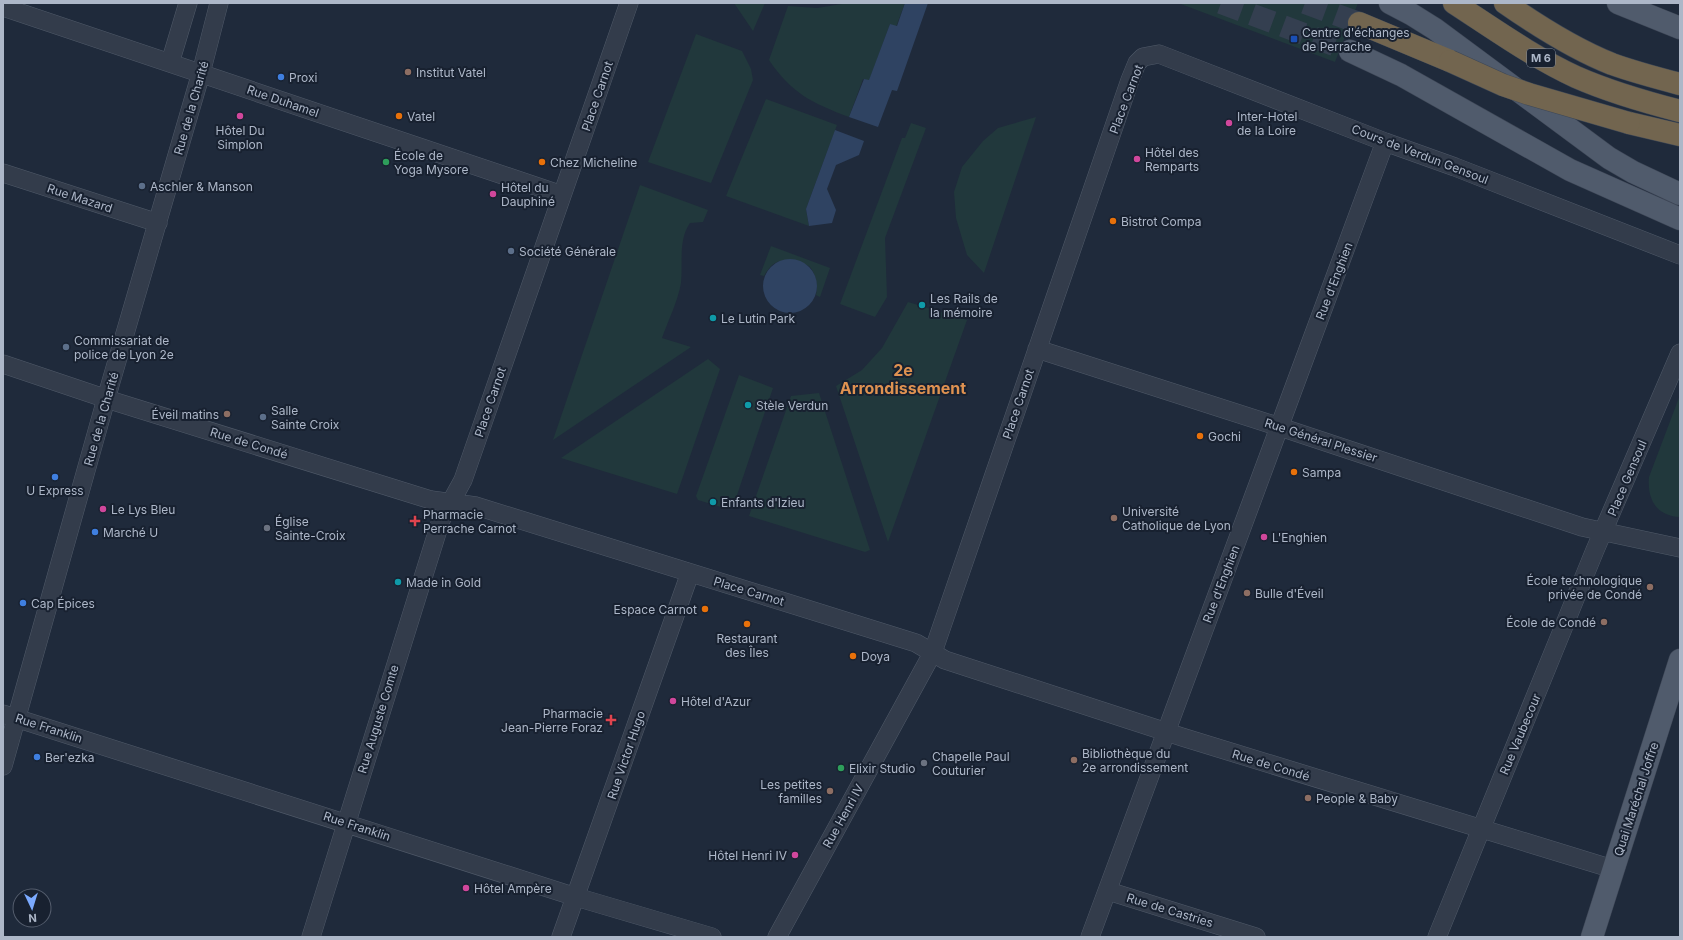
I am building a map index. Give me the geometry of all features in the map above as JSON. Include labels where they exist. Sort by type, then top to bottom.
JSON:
[{"type":"highway","name":"M 6","points":[[1454,3],[1557,67],[1576,77],[1636,100],[1680,112]]},
{"type":"highway","name":"M 6","points":[[1505,3],[1544,30],[1586,52],[1612,64],[1680,84]]},
{"type":"highway","points":[[1528,3],[1586,52]]},
{"type":"highway","points":[[1359,23],[1503,85],[1562,105],[1680,135]]},
{"type":"main road","points":[[1390,3],[1435,29],[1609,158],[1633,172],[1680,194]]},
{"type":"main road","points":[[1618,3],[1680,28]]},
{"type":"main road","points":[[1350,51],[1401,75],[1570,170],[1680,220]]},
{"type":"main road","name":"Quai Maréchal Joffre","points":[[1592,937],[1680,660]]},
{"type":"street","points":[[170,63],[188,3]]},
{"type":"street","name":"Rue de la Charité","points":[[3,766],[10,716],[107,398],[201,73],[219,3]]},
{"type":"street","name":"Place Carnot","points":[[629,3],[463,480],[451,502],[476,506],[916,643],[932,652],[1130,80],[1137,63],[1143,56],[1159,54]]},
{"type":"street","name":"Rue Duhamel","points":[[3,7],[562,195]]},
{"type":"street","name":"Cours de Verdun Gensoul","points":[[1159,54],[1385,142],[1455,166],[1680,255]]},
{"type":"street","name":"Rue d'Enghien","points":[[1090,937],[1385,142]]},
{"type":"street","name":"Rue Mazard","points":[[3,173],[158,223]]},
{"type":"street","name":"Rue Général Plessier","points":[[1037,349],[1280,427],[1582,527],[1604,531]]},
{"type":"street","name":"Place Gensoul","points":[[1680,353],[1604,531],[1680,548]]},
{"type":"street","name":"Rue de Condé","points":[[3,364],[431,500],[451,502]]},
{"type":"street","name":"Rue Auguste Comte","points":[[311,937],[441,520],[451,502]]},
{"type":"street","name":"Rue Vaubecour","points":[[1437,937],[1604,531]]},
{"type":"street","name":"Rue Victor Hugo","points":[[562,937],[690,573]]},
{"type":"street","name":"Rue de Condé","points":[[932,652],[946,660],[1166,732],[1613,869]]},
{"type":"street","name":"Rue Henri IV","points":[[777,937],[932,652]]},
{"type":"street","name":"Rue Franklin","points":[[10,716],[346,822],[576,897],[712,937]]},
{"type":"street","name":"Rue de Castries","points":[[1108,891],[1256,937]]},
{"type":"green space","points":[[734,3],[765,3],[753,31]]},
{"type":"green space","points":[[848,3],[905,3],[896,27],[890,24],[869,81],[863,79],[849,117],[813,102],[803,96],[786,81],[769,60],[788,6],[817,8]]},
{"type":"green space","name":"Centre d'échanges de Perrache","points":[[1178,3],[1358,3],[1335,62]]},
{"type":"green space","points":[[696,34],[742,51],[751,69],[753,80],[711,183],[648,162]]},
{"type":"green space","points":[[766,99],[837,125],[806,209],[809,226],[726,196]]},
{"type":"green space","points":[[1036,117],[984,273],[967,255],[956,218],[954,192],[962,167],[983,141],[998,128]]},
{"type":"green space","points":[[911,123],[926,128],[885,238],[887,297],[875,317],[840,304],[902,138],[905,138]]},
{"type":"green space","points":[[640,185],[708,210],[703,222],[690,223],[686,230],[682,244],[680,290],[662,338],[691,347],[553,440]]},
{"type":"green space","points":[[771,246],[830,268],[820,297],[816,295],[816,280],[809,266],[795,262],[783,261],[773,264],[764,276],[760,275]]},
{"type":"green space","points":[[908,302],[967,320],[888,542],[836,386],[862,370],[882,348]]},
{"type":"green space","points":[[708,359],[720,369],[677,494],[561,458]]},
{"type":"green space","points":[[739,375],[773,388],[733,507],[727,509],[698,500],[696,496]]},
{"type":"green space","points":[[819,393],[870,550],[865,552],[749,516],[791,396]]},
{"type":"green space","points":[[1680,395],[1680,517],[1665,513],[1659,510],[1655,505],[1650,492],[1649,477]]},
{"type":"water","points":[[905,3],[928,3],[897,91],[892,90],[878,127],[849,117],[864,79],[869,80],[890,24],[897,26]]},
{"type":"water","points":[[835,130],[864,141],[859,155],[836,165],[827,189],[836,210],[832,223],[809,226],[806,209]]},
{"type":"water","points":[[785,259],[795,259],[805,263],[813,271],[817,281],[817,291],[813,301],[805,309],[795,313],[785,313],[775,309],[767,301],[763,291],[763,281],[767,271],[775,263]]},
{"type":"tunnel","points":[[1221,3],[1350,51]]},
{"type":"tunnel","points":[[1305,3],[1359,23]]},
{"type":"place","name":"Centre d'échanges de Perrache","points":[[1294,39]]},
{"type":"place","name":"Institut Vatel","points":[[408,72]]},
{"type":"place","name":"Proxi","points":[[281,77]]},
{"type":"place","name":"Hôtel Du Simplon","points":[[240,116]]},
{"type":"place","name":"Vatel","points":[[399,116]]},
{"type":"place","name":"Inter-Hotel de la Loire","points":[[1229,123]]},
{"type":"place","name":"Hôtel des Remparts","points":[[1137,159]]},
{"type":"place","name":"École de Yoga Mysore","points":[[386,162]]},
{"type":"place","name":"Chez Micheline","points":[[542,162]]},
{"type":"place","name":"Aschler & Manson","points":[[142,186]]},
{"type":"place","name":"Hôtel du Dauphiné","points":[[493,194]]},
{"type":"place","name":"Bistrot Compa","points":[[1113,221]]},
{"type":"place","name":"Société Générale","points":[[511,251]]},
{"type":"place","name":"Les Rails de la mémoire","points":[[922,305]]},
{"type":"place","name":"Le Lutin Park","points":[[713,318]]},
{"type":"place","name":"Commissariat de police de Lyon 2e","points":[[66,347]]},
{"type":"place","name":"Stèle Verdun","points":[[748,405]]},
{"type":"place","name":"Éveil matins","points":[[227,414]]},
{"type":"place","name":"Salle Sainte Croix","points":[[263,417]]},
{"type":"place","name":"Gochi","points":[[1200,436]]},
{"type":"place","name":"Sampa","points":[[1294,472]]},
{"type":"place","name":"U Express","points":[[55,477]]},
{"type":"place","name":"Enfants d'Izieu","points":[[713,502]]},
{"type":"place","name":"Le Lys Bleu","points":[[103,509]]},
{"type":"place","name":"Université Catholique de Lyon","points":[[1114,518]]},
{"type":"place","name":"Pharmacie Perrache Carnot","points":[[415,521]]},
{"type":"place","name":"Église Sainte-Croix","points":[[267,528]]},
{"type":"place","name":"Marché U","points":[[95,532]]},
{"type":"place","name":"L'Enghien","points":[[1264,537]]},
{"type":"place","name":"Made in Gold","points":[[398,582]]},
{"type":"place","name":"École technologique privée de Condé","points":[[1650,587]]},
{"type":"place","name":"Bulle d'Éveil","points":[[1247,593]]},
{"type":"place","name":"Cap Épices","points":[[23,603]]},
{"type":"place","name":"Espace Carnot","points":[[705,609]]},
{"type":"place","name":"École de Condé","points":[[1604,622]]},
{"type":"place","name":"Restaurant des Îles","points":[[747,624]]},
{"type":"place","name":"Doya","points":[[853,656]]},
{"type":"place","name":"Hôtel d'Azur","points":[[673,701]]},
{"type":"place","name":"Pharmacie Jean-Pierre Foraz","points":[[611,720]]},
{"type":"place","name":"Ber'ezka","points":[[37,757]]},
{"type":"place","name":"Bibliothèque du 2e arrondissement","points":[[1074,760]]},
{"type":"place","name":"Chapelle Paul Couturier","points":[[924,763]]},
{"type":"place","name":"Elixir Studio","points":[[841,768]]},
{"type":"place","name":"Les petites familles","points":[[830,791]]},
{"type":"place","name":"People & Baby","points":[[1308,798]]},
{"type":"place","name":"Hôtel Henri IV","points":[[795,855]]},
{"type":"place","name":"Hôtel Ampère","points":[[466,888]]},
{"type":"district","name":"2e Arrondissement","points":[[903,379]]}]
